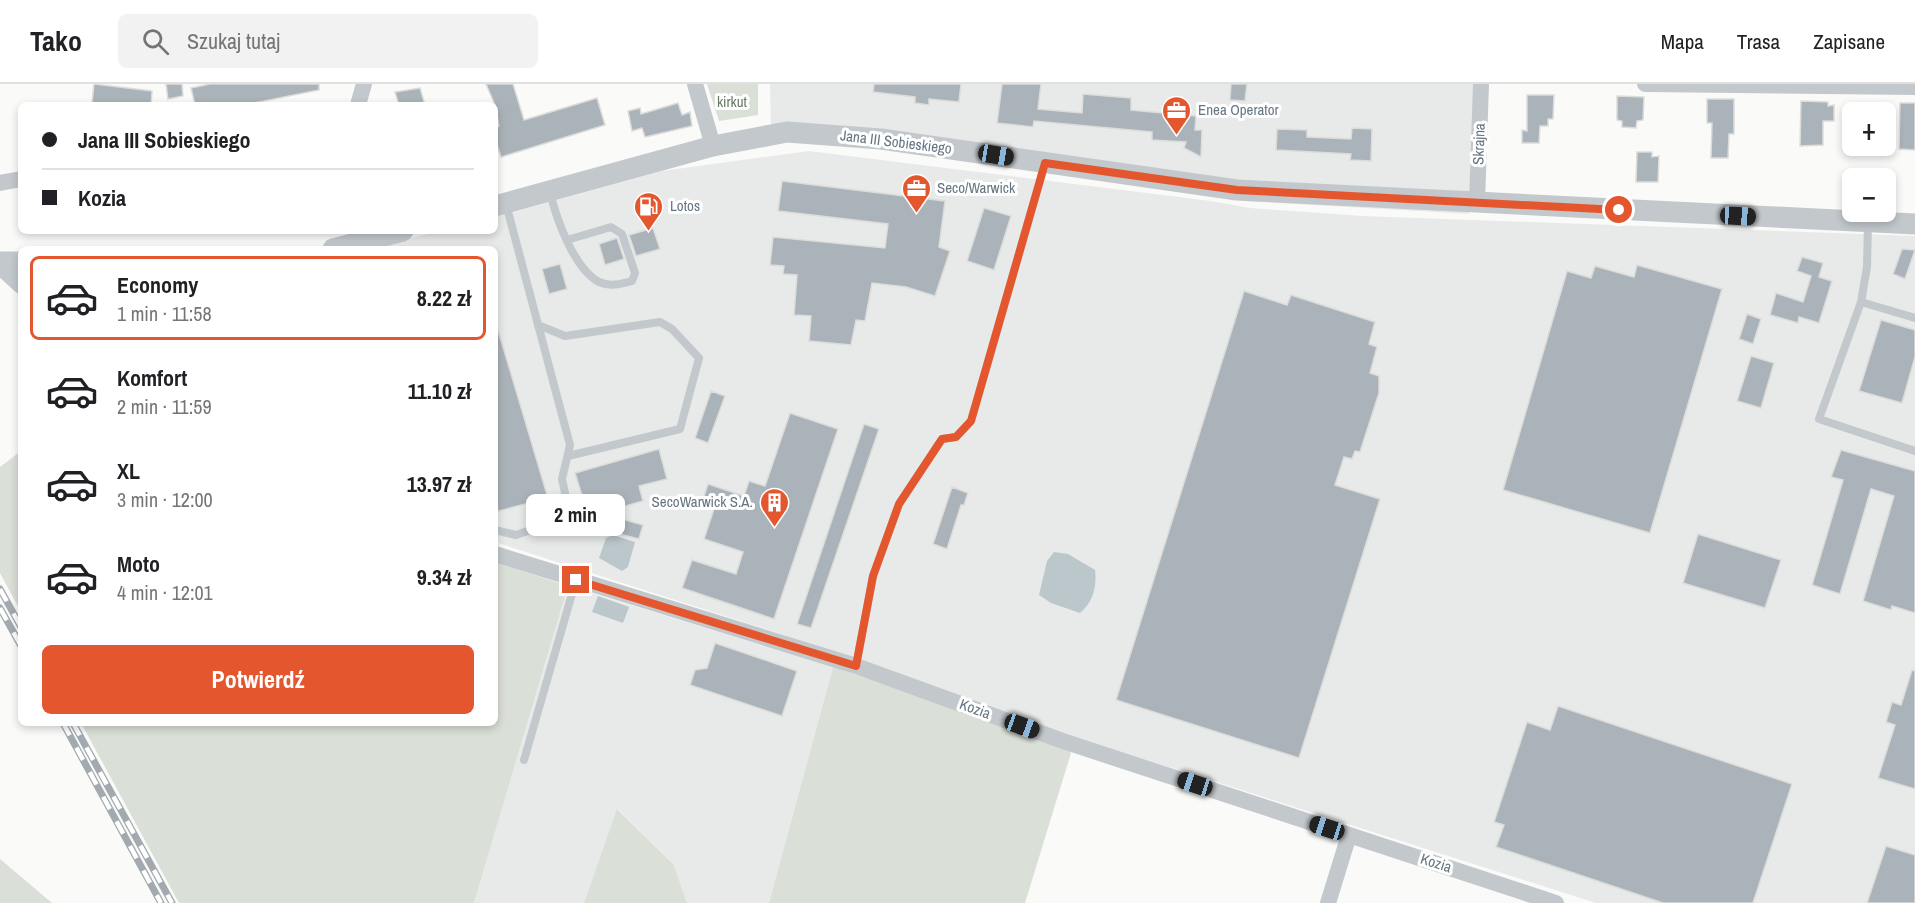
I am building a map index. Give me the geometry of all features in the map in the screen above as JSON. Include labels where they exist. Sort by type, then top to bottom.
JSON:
[{"type":"street","points":[[359,102],[364,84]]},
{"type":"street","points":[[695,84],[713,146]]},
{"type":"street","name":"Skrajna","points":[[1477,203],[1481,84]]},
{"type":"street","points":[[1645,84],[1915,87]]},
{"type":"street","name":"Jana III Sobieskiego","points":[[500,205],[713,146],[766,134],[819,133],[914,143],[1237,190],[1842,221]]},
{"type":"street","points":[[0,183],[18,180]]},
{"type":"street","name":"Jana III Sobieskiego","points":[[1868,222],[1915,224]]},
{"type":"street","points":[[345,246],[391,234]]},
{"type":"street","points":[[0,262],[18,262]]},
{"type":"street","points":[[0,267],[18,283]]},
{"type":"street","name":"Kozia","points":[[498,555],[856,666],[1063,741],[1556,903]]},
{"type":"street","points":[[1328,903],[1349,835]]},
{"type":"lane","points":[[856,666],[873,576],[899,504],[942,439],[956,437],[971,421],[1045,163]]},
{"type":"lane","points":[[550,191],[567,240],[582,267],[598,282],[613,285],[632,281],[635,273],[622,234],[611,227],[567,240]]},
{"type":"lane","points":[[500,205],[538,325],[570,445],[562,479],[570,516]]},
{"type":"lane","points":[[1868,222],[1867,267],[1861,302],[1819,419],[1915,451]]},
{"type":"lane","points":[[1861,302],[1915,318]]},
{"type":"lane","points":[[538,325],[565,336],[660,322],[672,329],[699,358],[680,429],[567,456]]},
{"type":"lane","points":[[498,531],[516,535],[570,516],[593,516]]},
{"type":"lane","points":[[524,760],[576,580]]},
{"type":"shaded area","points":[[770,84],[1474,84],[1469,214],[1243,201],[1054,163],[771,128]]},
{"type":"shaded area","points":[[809,151],[1211,201],[1250,208],[1363,216],[1915,236],[1915,903],[1596,903],[1075,737],[778,633],[498,543],[498,246],[380,246],[428,234],[498,234],[498,216],[662,171]]},
{"type":"shaded area","points":[[613,535],[635,542],[628,567],[622,571],[599,558],[606,538]]},
{"type":"shaded area","points":[[1054,552],[1068,554],[1095,570],[1093,594],[1080,613],[1051,603],[1039,595],[1047,561]]},
{"type":"shaded area","points":[[568,586],[833,667],[769,903],[687,903],[674,865],[618,809],[584,903],[474,903]]},
{"type":"shaded area","points":[[598,596],[629,607],[623,623],[592,612]]},
{"type":"green space","name":"kirkut","points":[[707,84],[758,84],[758,115],[719,121]]},
{"type":"green space","points":[[18,453],[18,606],[0,573],[0,467]]},
{"type":"green space","points":[[498,563],[568,586],[474,903],[179,903],[83,726],[498,726]]},
{"type":"green space","points":[[833,667],[1069,747],[1071,753],[1025,903],[769,903]]},
{"type":"green space","points":[[617,809],[674,865],[687,903],[584,903]]},
{"type":"green space","points":[[0,859],[52,903],[0,903]]},
{"type":"building","points":[[94,84],[152,91],[151,102],[92,102]]},
{"type":"building","points":[[166,84],[182,84],[183,96],[168,99]]},
{"type":"building","points":[[210,84],[319,84],[319,90],[259,102],[194,102],[191,88]]},
{"type":"building","points":[[486,84],[513,84],[524,120],[597,98],[605,125],[501,157],[498,148],[498,102],[494,102]]},
{"type":"building","points":[[874,84],[961,84],[959,102],[929,99],[929,105],[915,103],[915,97],[873,92]]},
{"type":"building","points":[[1002,84],[1041,84],[1038,109],[1082,113],[1083,94],[1131,98],[1131,110],[1196,116],[1195,130],[1202,130],[1201,157],[1184,148],[1186,142],[1152,140],[1152,132],[1034,121],[1033,127],[997,123]]},
{"type":"building","points":[[1231,84],[1247,84],[1245,101],[1230,100]]},
{"type":"building","points":[[420,88],[424,102],[398,102],[395,92]]},
{"type":"building","points":[[1527,95],[1554,95],[1553,119],[1548,119],[1548,126],[1540,126],[1539,143],[1522,143],[1522,130],[1527,131]]},
{"type":"building","points":[[1617,96],[1644,97],[1643,120],[1637,121],[1636,128],[1622,127],[1622,121],[1617,120]]},
{"type":"building","points":[[1707,99],[1734,99],[1734,134],[1729,134],[1728,158],[1711,158],[1712,123],[1707,123]]},
{"type":"building","points":[[1801,101],[1828,102],[1828,106],[1834,105],[1834,121],[1823,121],[1823,145],[1800,146]]},
{"type":"building","points":[[678,103],[682,115],[690,112],[692,126],[645,137],[642,128],[632,131],[628,111],[640,108],[641,114]]},
{"type":"building","points":[[1900,103],[1915,103],[1915,150],[1899,149]]},
{"type":"building","points":[[1352,128],[1372,129],[1371,161],[1350,160],[1351,154],[1276,150],[1277,129],[1307,130],[1307,137],[1351,139]]},
{"type":"building","points":[[1637,152],[1652,152],[1652,157],[1659,156],[1658,182],[1636,182]]},
{"type":"building","points":[[782,181],[945,201],[939,247],[950,251],[935,296],[906,287],[872,283],[865,321],[856,320],[851,345],[809,341],[811,316],[794,315],[797,275],[783,274],[784,266],[770,265],[773,237],[885,248],[888,224],[778,211]]},
{"type":"building","points":[[984,208],[1011,216],[994,270],[967,261]]},
{"type":"building","points":[[653,228],[660,249],[636,256],[629,235]]},
{"type":"building","points":[[617,238],[624,259],[605,265],[599,244]]},
{"type":"building","points":[[1902,249],[1915,250],[1905,279],[1893,274]]},
{"type":"building","points":[[1802,257],[1823,263],[1819,277],[1832,281],[1819,323],[1799,317],[1798,323],[1770,315],[1776,293],[1803,302],[1811,276],[1797,271]]},
{"type":"building","points":[[560,264],[567,289],[549,294],[542,269]]},
{"type":"building","points":[[1637,265],[1722,289],[1650,533],[1503,490],[1567,271],[1591,278],[1595,266],[1634,277]]},
{"type":"building","points":[[1244,291],[1287,305],[1291,295],[1375,322],[1369,344],[1377,347],[1370,373],[1379,376],[1379,393],[1360,452],[1355,451],[1352,459],[1344,457],[1335,485],[1380,499],[1299,758],[1116,700]]},
{"type":"building","points":[[1747,314],[1761,319],[1753,344],[1739,339]]},
{"type":"building","points":[[1881,320],[1915,330],[1915,357],[1902,403],[1859,391]]},
{"type":"building","points":[[498,330],[548,498],[498,511]]},
{"type":"building","points":[[1751,356],[1774,363],[1761,408],[1737,401]]},
{"type":"building","points":[[711,391],[725,396],[708,443],[695,438]]},
{"type":"building","name":"SecoWarwick S.A.","points":[[790,413],[838,429],[774,619],[682,588],[692,560],[736,574],[743,552],[704,539],[714,509],[701,505],[708,484],[744,496],[749,481],[765,486]]},
{"type":"building","points":[[864,424],[879,429],[811,628],[797,624]]},
{"type":"building","points":[[659,449],[667,479],[639,486],[643,501],[608,511],[604,496],[584,502],[575,473]]},
{"type":"building","points":[[1841,450],[1915,471],[1915,613],[1892,606],[1891,610],[1863,601],[1894,496],[1871,489],[1840,594],[1812,585],[1843,480],[1831,477]]},
{"type":"building","points":[[952,487],[968,493],[964,505],[961,505],[947,549],[933,544]]},
{"type":"building","points":[[615,517],[643,525],[639,539],[611,532]]},
{"type":"building","points":[[1698,534],[1781,560],[1765,608],[1683,583]]},
{"type":"building","points":[[715,643],[797,671],[782,716],[690,685],[695,670],[707,668]]},
{"type":"building","points":[[1912,670],[1915,671],[1915,789],[1878,778],[1895,725],[1886,722],[1892,702],[1901,705]]},
{"type":"building","points":[[1558,706],[1792,784],[1753,903],[1663,903],[1496,847],[1504,825],[1494,822],[1527,722],[1550,730]]},
{"type":"building","points":[[1886,846],[1915,855],[1915,903],[1867,903]]},
{"type":"railway","points":[[0,589],[18,622]]},
{"type":"railway","points":[[0,608],[18,641]]},
{"type":"railway","points":[[65,726],[161,903]]},
{"type":"railway","points":[[75,726],[172,903]]},
{"type":"place","name":"Enea Operator","points":[[1177,136]]},
{"type":"place","name":"Seco/Warwick","points":[[916,214]]},
{"type":"place","name":"Lotos","points":[[649,232]]},
{"type":"place","name":"SecoWarwick S.A.","points":[[774,528]]},
{"type":"route","points":[[576,580],[856,666],[873,576],[899,504],[942,439],[956,437],[971,421],[1045,163],[1237,190],[1619,210]]}]
